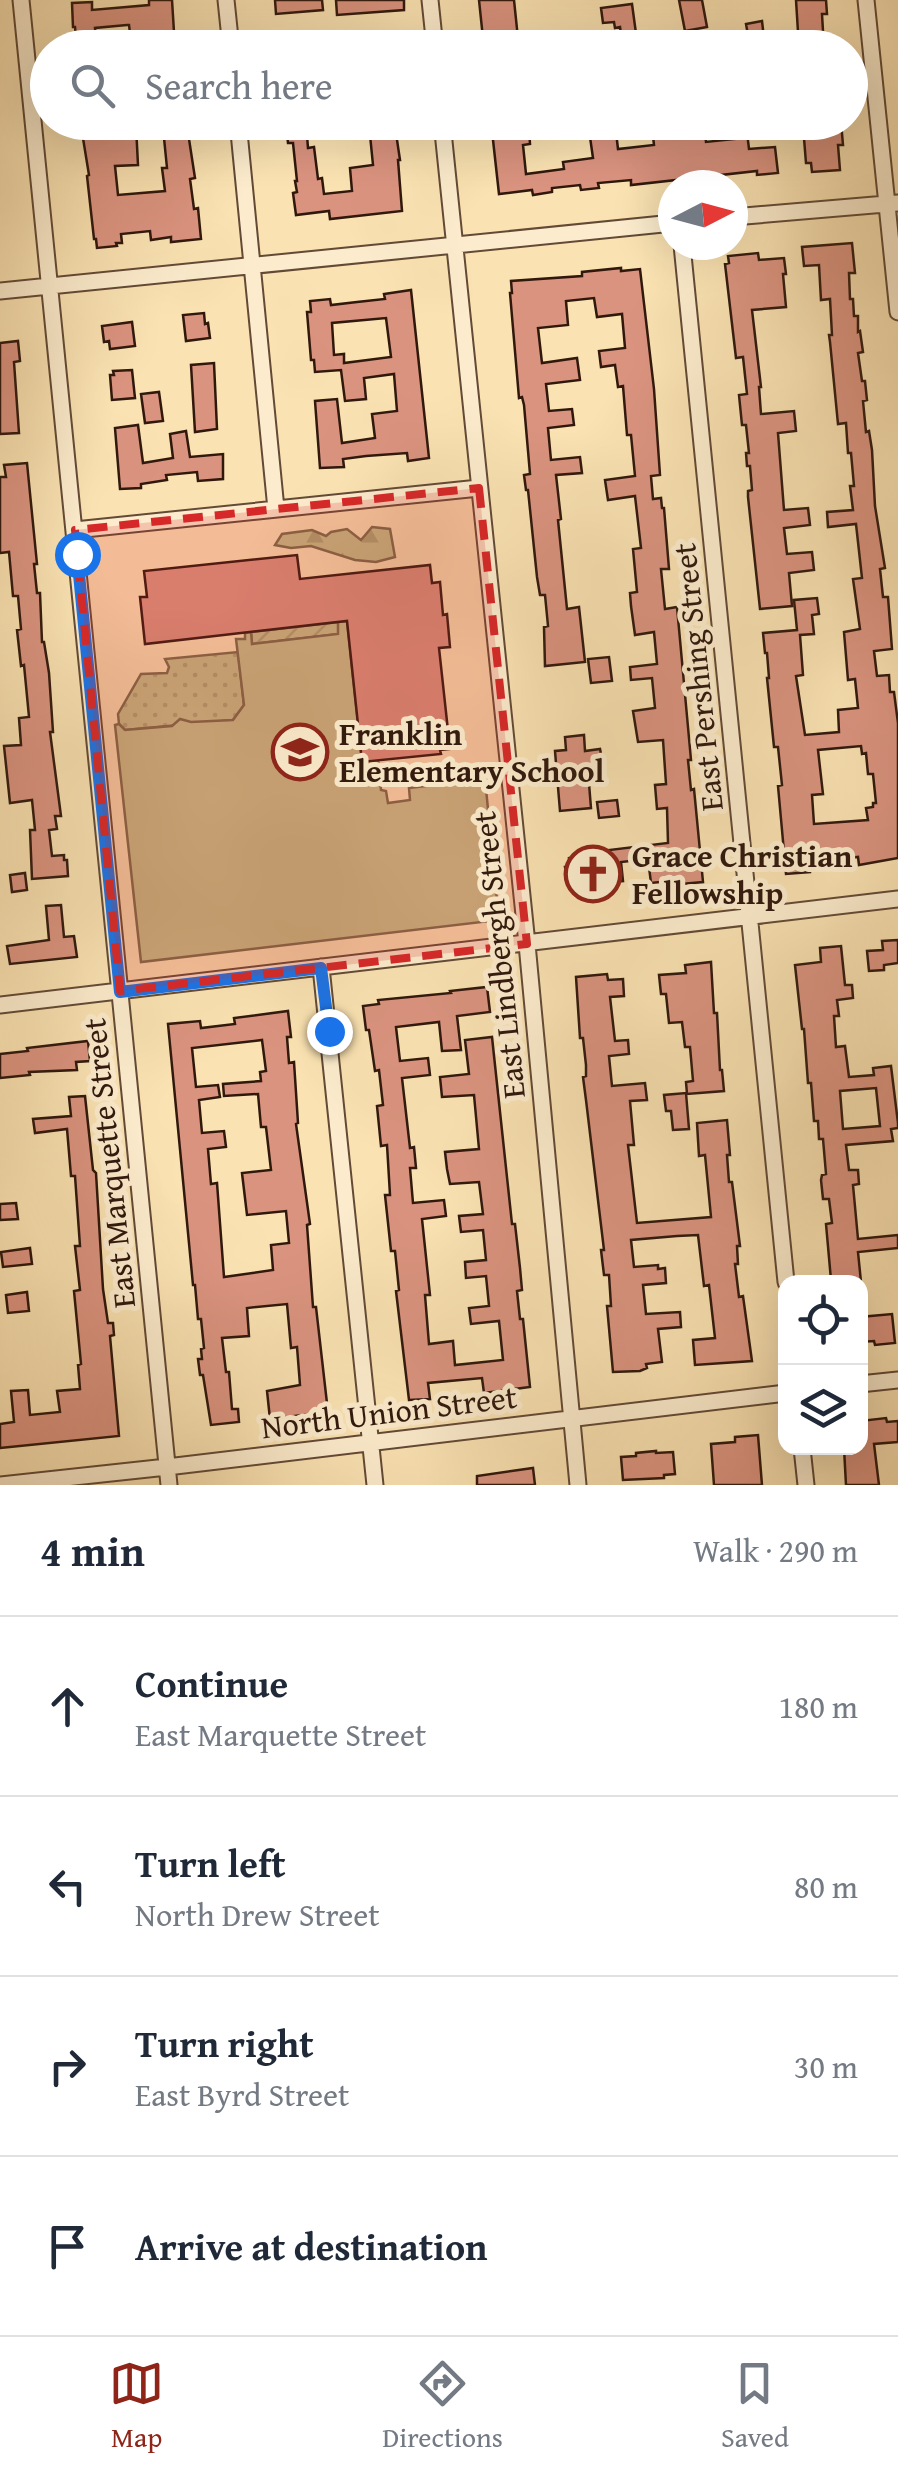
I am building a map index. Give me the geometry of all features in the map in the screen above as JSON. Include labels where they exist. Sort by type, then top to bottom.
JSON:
[{"type":"street","name":"East Marquette Street","points":[[21,0],[30,89]]},
{"type":"street","points":[[226,0],[229,30]]},
{"type":"street","points":[[430,0],[432,30]]},
{"type":"street","points":[[866,0],[892,203],[898,312]]},
{"type":"street","name":"East Marquette Street","points":[[35,140],[169,1485]]},
{"type":"street","points":[[240,140],[276,509]]},
{"type":"street","name":"East Lindbergh Street","points":[[444,140],[578,1485]]},
{"type":"street","points":[[748,216],[892,203]]},
{"type":"street","points":[[0,291],[658,224]]},
{"type":"street","name":"East Pershing Street","points":[[683,260],[785,1275]]},
{"type":"street","points":[[75,530],[479,488]]},
{"type":"street","points":[[0,1005],[898,898]]},
{"type":"street","points":[[321,968],[374,1485]]},
{"type":"street","points":[[868,1383],[898,1380]]},
{"type":"street","name":"North Union Street","points":[[0,1485],[778,1394]]},
{"type":"street","points":[[803,1455],[806,1485]]},
{"type":"highlighted area","points":[[479,488],[527,944],[120,991],[75,530]]},
{"type":"green space","points":[[372,527],[390,529],[395,557],[376,562],[355,560],[311,546],[275,545],[282,534],[312,530],[326,536],[347,529],[361,540]]},
{"type":"green space","points":[[347,621],[362,761],[378,760],[381,790],[386,791],[388,803],[410,800],[409,788],[485,779],[499,920],[141,962],[115,725],[125,730],[172,726],[180,719],[233,720],[244,705],[236,639],[245,639],[245,633],[251,632],[252,644],[338,634],[338,622]]},
{"type":"green space","points":[[338,622],[339,634],[252,644],[251,632]]},
{"type":"green space","points":[[238,652],[244,705],[233,720],[125,730],[119,724],[118,714],[141,674],[167,673],[165,659]]},
{"type":"building","points":[[149,0],[172,0],[174,30],[130,30],[129,25],[95,30],[73,27],[72,3],[92,2],[92,10],[149,5]]},
{"type":"building","points":[[275,0],[322,0],[323,10],[276,14]]},
{"type":"building","points":[[336,0],[404,0],[404,10],[337,15]]},
{"type":"building","points":[[479,0],[514,0],[517,30],[482,30]]},
{"type":"building","points":[[679,0],[702,0],[707,27],[685,30]]},
{"type":"building","points":[[796,0],[826,0],[823,30],[798,30]]},
{"type":"building","points":[[632,4],[636,30],[615,28],[614,22],[603,23],[601,8]]},
{"type":"building","points":[[762,21],[763,30],[747,30],[746,24]]},
{"type":"building","points":[[83,140],[137,140],[138,165],[115,166],[118,195],[165,191],[164,140],[189,140],[195,178],[190,179],[201,239],[151,240],[150,231],[121,234],[122,243],[116,243],[117,246],[97,248]]},
{"type":"building","points":[[288,140],[307,140],[308,148],[314,147],[324,194],[352,191],[350,168],[373,165],[370,140],[397,140],[402,211],[330,219],[329,211],[296,215],[293,143]]},
{"type":"building","points":[[493,140],[530,140],[530,144],[523,145],[526,174],[564,169],[563,162],[593,158],[590,140],[617,140],[618,149],[654,145],[653,140],[748,140],[749,149],[775,147],[778,173],[658,170],[658,182],[598,183],[599,188],[581,190],[580,185],[533,195],[532,190],[499,194]]},
{"type":"building","points":[[804,140],[843,140],[843,145],[838,145],[840,170],[812,172],[811,163],[806,163]]},
{"type":"building","points":[[852,243],[855,273],[849,273],[850,299],[854,316],[858,316],[863,352],[858,353],[865,381],[866,432],[869,431],[872,450],[875,506],[885,568],[880,569],[883,597],[888,597],[892,649],[874,651],[877,676],[889,675],[898,723],[898,858],[859,865],[858,857],[814,862],[815,869],[810,872],[786,874],[778,786],[782,785],[778,747],[774,747],[763,633],[797,630],[794,600],[817,598],[819,614],[812,615],[814,634],[800,635],[803,675],[796,676],[805,735],[839,732],[838,710],[858,708],[855,679],[848,680],[844,632],[860,629],[853,579],[862,578],[856,524],[828,527],[827,512],[853,510],[851,453],[846,423],[838,424],[829,335],[830,299],[821,300],[819,265],[804,266],[802,247]],"holes":[[[861,746],[862,754],[866,753],[868,774],[873,774],[876,803],[866,808],[868,820],[814,824],[812,795],[823,794],[818,750]]]},
{"type":"building","points":[[758,253],[759,260],[784,258],[786,307],[752,310],[761,414],[794,411],[796,431],[778,433],[784,510],[808,508],[810,525],[784,528],[787,554],[812,552],[814,570],[789,573],[792,606],[760,609],[748,497],[752,490],[747,466],[749,453],[739,395],[747,394],[743,357],[736,358],[725,264],[729,260],[748,260],[748,254]]},
{"type":"building","points":[[640,269],[660,475],[651,476],[653,499],[661,498],[664,508],[669,569],[661,569],[665,609],[677,607],[688,760],[703,882],[651,883],[648,859],[621,862],[623,881],[568,886],[565,867],[570,867],[569,858],[668,843],[667,808],[657,809],[655,785],[666,784],[663,740],[638,742],[633,711],[655,708],[652,678],[631,680],[630,667],[657,664],[654,632],[635,635],[630,593],[637,592],[633,549],[641,548],[635,496],[608,500],[605,480],[635,476],[623,386],[618,387],[615,365],[601,367],[599,351],[625,348],[622,314],[597,317],[594,298],[566,301],[568,325],[538,328],[542,363],[577,358],[580,380],[546,384],[549,411],[572,409],[574,425],[548,428],[551,460],[580,457],[582,473],[556,475],[567,609],[579,607],[585,662],[545,666],[544,627],[548,626],[545,595],[540,595],[537,577],[524,475],[530,474],[524,405],[522,397],[519,398],[511,281],[582,276],[582,272]]},
{"type":"building","points":[[411,290],[429,458],[408,461],[407,453],[366,456],[343,459],[344,467],[320,468],[315,401],[337,399],[342,443],[375,438],[372,414],[397,411],[394,374],[364,378],[366,399],[345,401],[341,370],[315,372],[307,312],[311,312],[310,301],[330,299],[331,305],[385,299],[384,294]],"holes":[[[386,318],[391,357],[344,363],[344,354],[334,355],[332,323]]]},
{"type":"building","points":[[204,313],[210,338],[186,341],[183,315]]},
{"type":"building","points":[[132,322],[135,346],[110,349],[109,341],[104,342],[102,326]]},
{"type":"building","points":[[18,341],[20,361],[14,362],[19,433],[0,434],[0,343]]},
{"type":"building","points":[[214,363],[217,429],[195,432],[191,365]]},
{"type":"building","points":[[132,370],[135,398],[112,400],[110,375],[114,375],[113,371]]},
{"type":"building","points":[[159,392],[163,421],[145,423],[141,394]]},
{"type":"building","points":[[138,425],[143,463],[173,458],[170,434],[186,431],[190,457],[223,454],[223,479],[198,481],[197,472],[166,475],[167,480],[141,484],[141,488],[120,489],[115,428]]},
{"type":"building","points":[[27,463],[61,816],[55,816],[57,829],[49,830],[52,856],[64,855],[68,876],[32,879],[32,800],[10,803],[4,746],[21,745],[19,718],[29,717],[17,630],[21,629],[18,596],[13,596],[9,552],[0,553],[0,477],[6,477],[4,465]]},
{"type":"building","points":[[297,555],[300,579],[430,565],[432,583],[440,582],[443,615],[447,614],[450,647],[439,648],[450,749],[440,750],[441,754],[362,762],[347,621],[145,644],[140,597],[147,597],[144,571]]},
{"type":"building","points":[[609,657],[612,681],[591,683],[588,659]]},
{"type":"building","points":[[584,735],[585,751],[600,749],[601,754],[602,770],[588,771],[591,808],[560,811],[555,751],[566,750],[565,737]]},
{"type":"building","points":[[617,800],[619,816],[599,818],[597,802]]},
{"type":"building","points":[[25,873],[27,890],[12,892],[10,875]]},
{"type":"building","points":[[61,905],[64,937],[74,936],[77,957],[10,964],[7,946],[49,940],[46,906]]},
{"type":"building","points":[[898,940],[898,963],[884,965],[884,970],[869,971],[867,951],[883,950],[882,941]]},
{"type":"building","points":[[841,946],[845,985],[852,985],[853,998],[837,1000],[839,1016],[834,1016],[836,1047],[845,1046],[849,1077],[874,1075],[873,1068],[891,1066],[898,1123],[898,1128],[891,1129],[893,1141],[846,1145],[849,1170],[858,1170],[859,1184],[853,1185],[858,1239],[898,1235],[898,1248],[858,1252],[860,1275],[831,1275],[826,1224],[832,1223],[829,1199],[823,1199],[823,1139],[819,1139],[818,1121],[814,1121],[795,965],[821,962],[820,948]],"holes":[[[876,1088],[880,1126],[843,1129],[840,1091]]]},
{"type":"building","points":[[711,962],[724,1091],[687,1094],[686,1082],[693,1081],[690,1047],[685,1047],[682,1022],[669,1023],[659,975],[686,973],[685,965]]},
{"type":"building","points":[[607,974],[608,980],[623,979],[624,996],[610,997],[615,1041],[628,1040],[629,1054],[609,1056],[612,1086],[645,1083],[647,1100],[630,1101],[634,1145],[628,1145],[637,1223],[711,1217],[705,1155],[699,1156],[697,1123],[727,1120],[729,1182],[740,1246],[735,1264],[752,1361],[695,1365],[693,1340],[715,1338],[709,1285],[704,1286],[698,1235],[677,1236],[631,1240],[634,1267],[665,1268],[666,1283],[643,1285],[646,1314],[680,1312],[681,1327],[658,1329],[662,1362],[646,1364],[647,1368],[640,1371],[613,1372],[607,1306],[611,1306],[609,1275],[604,1275],[601,1250],[576,977]]},
{"type":"building","points":[[487,987],[490,1012],[457,1016],[461,1050],[442,1051],[439,1022],[396,1027],[400,1061],[428,1058],[430,1075],[402,1078],[416,1168],[410,1168],[413,1203],[444,1200],[446,1216],[422,1219],[430,1295],[425,1295],[429,1344],[453,1341],[455,1365],[503,1360],[499,1321],[471,1324],[469,1308],[489,1306],[486,1276],[466,1278],[465,1262],[486,1260],[483,1230],[461,1232],[459,1216],[483,1214],[479,1182],[450,1184],[445,1152],[479,1149],[474,1095],[442,1097],[440,1077],[469,1074],[465,1040],[492,1037],[530,1387],[484,1393],[482,1378],[428,1383],[430,1399],[409,1400],[395,1251],[391,1251],[385,1195],[390,1195],[387,1145],[381,1146],[377,1106],[383,1105],[379,1070],[375,1071],[363,1006],[379,1004],[378,1000]]},
{"type":"building","points":[[288,1011],[289,1063],[294,1062],[296,1124],[310,1224],[307,1225],[313,1307],[328,1412],[270,1419],[267,1391],[300,1385],[297,1347],[291,1348],[287,1304],[247,1308],[249,1336],[222,1338],[232,1409],[238,1409],[239,1422],[211,1425],[198,1359],[202,1359],[204,1348],[193,1285],[168,1024],[200,1021],[201,1028],[235,1024],[234,1018]],"holes":[[[262,1040],[266,1071],[260,1072],[261,1081],[223,1084],[224,1096],[258,1094],[271,1170],[242,1173],[247,1215],[286,1211],[289,1243],[271,1245],[273,1270],[224,1277],[217,1183],[211,1184],[208,1149],[226,1147],[224,1131],[202,1133],[199,1100],[220,1097],[218,1085],[196,1087],[192,1048]]]},
{"type":"building","points":[[88,1041],[90,1061],[76,1062],[77,1070],[0,1078],[0,1054]]},
{"type":"building","points":[[686,1093],[689,1129],[673,1130],[664,1095]]},
{"type":"building","points":[[85,1096],[96,1173],[103,1289],[108,1323],[113,1323],[114,1335],[110,1336],[119,1436],[0,1448],[0,1424],[14,1422],[11,1391],[28,1390],[30,1415],[60,1412],[57,1391],[80,1389],[74,1291],[80,1290],[75,1246],[80,1246],[67,1129],[35,1133],[33,1119],[71,1116],[69,1097]]},
{"type":"building","points":[[16,1203],[18,1219],[0,1220],[0,1204]]},
{"type":"building","points":[[30,1248],[32,1264],[3,1267],[1,1252]]},
{"type":"building","points":[[27,1292],[29,1311],[8,1313],[6,1295]]},
{"type":"building","points":[[892,1314],[895,1343],[875,1345],[874,1341],[868,1341],[868,1316]]},
{"type":"building","points":[[868,1420],[898,1421],[898,1442],[874,1444],[879,1485],[846,1485],[844,1455],[868,1455]]},
{"type":"building","points":[[758,1435],[762,1485],[714,1485],[711,1444]]},
{"type":"building","points":[[673,1452],[675,1474],[623,1480],[621,1457]]},
{"type":"building","points":[[533,1468],[535,1485],[477,1485],[477,1476]]},
{"type":"place","name":"Franklin Elementary School","points":[[300,752]]},
{"type":"place","name":"Grace Christian Fellowship","points":[[593,874]]},
{"type":"route","points":[[77,554],[120,992],[321,968],[329,1031]]}]
